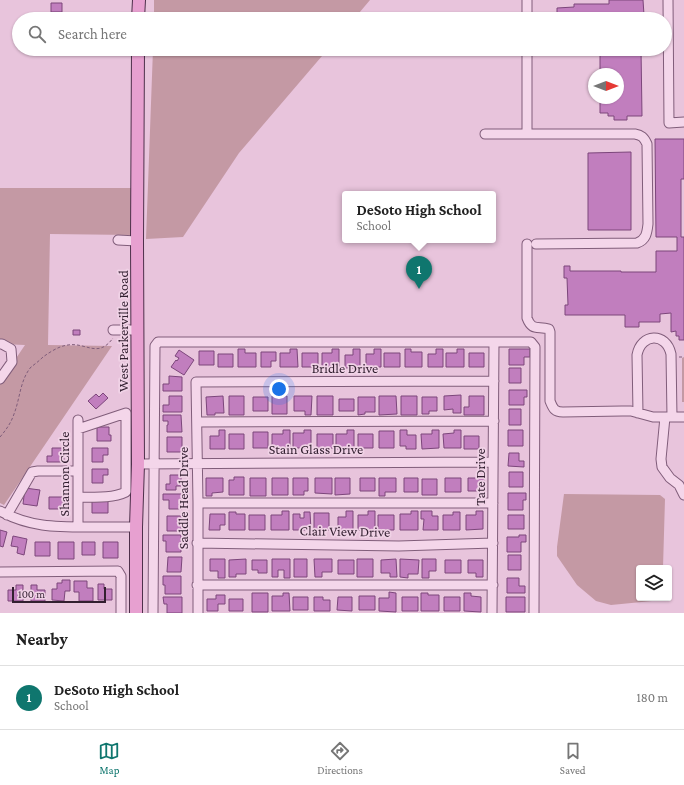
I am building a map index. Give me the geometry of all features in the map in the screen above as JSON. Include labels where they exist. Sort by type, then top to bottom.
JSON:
[{"type":"main road","points":[[138,0],[138,12]]},
{"type":"main road","name":"West Parkerville Road","points":[[136,613],[138,464],[138,56]]},
{"type":"street","points":[[527,0],[527,12]]},
{"type":"street","points":[[668,0],[668,12]]},
{"type":"street","points":[[527,56],[527,133]]},
{"type":"street","points":[[668,56],[669,122],[684,122]]},
{"type":"street","points":[[485,134],[635,134],[641,135],[645,139],[647,144],[648,224],[645,238],[642,242],[637,243],[532,244],[527,318],[532,326],[536,328],[549,329],[550,332],[550,401],[552,407],[558,412],[631,411],[653,417],[684,417]]},
{"type":"street","points":[[118,240],[137,241]]},
{"type":"street","points":[[115,330],[137,330]]},
{"type":"street","points":[[638,413],[638,349],[645,340],[656,338],[666,343],[671,354],[668,417],[661,459],[662,467],[670,478],[679,485],[684,495]]},
{"type":"street","points":[[153,613],[155,346],[158,342],[531,342],[535,347],[534,613]]},
{"type":"street","name":"Tate Drive","points":[[492,613],[494,342]]},
{"type":"street","points":[[0,344],[11,349],[12,362],[0,380]]},
{"type":"street","name":"Bridle Drive","points":[[196,382],[494,381]]},
{"type":"street","name":"Saddle Head Drive","points":[[196,382],[198,613]]},
{"type":"street","name":"Shannon Circle","points":[[78,497],[120,495],[126,492],[126,413],[78,425],[78,471],[78,497],[78,527]]},
{"type":"street","points":[[197,422],[494,422]]},
{"type":"street","name":"Stain Glass Drive","points":[[138,464],[493,462]]},
{"type":"street","points":[[78,471],[32,472],[3,513],[12,518],[49,527],[136,527]]},
{"type":"street","points":[[198,503],[493,503]]},
{"type":"street","name":"Clair View Drive","points":[[197,543],[399,546],[493,543]]},
{"type":"street","points":[[0,572],[118,571],[121,576],[121,613]]},
{"type":"street","points":[[197,585],[493,585]]},
{"type":"path","points":[[0,437],[10,424],[23,382],[31,368],[45,356],[64,346],[74,345],[101,348],[109,344],[114,338],[115,330]]},
{"type":"path","points":[[675,357],[683,357]]},
{"type":"shaded area","points":[[154,0],[370,0],[360,12],[154,12]]},
{"type":"shaded area","points":[[153,56],[322,56],[239,153],[183,237],[146,239]]},
{"type":"shaded area","points":[[0,188],[131,188],[131,235],[50,234],[48,345],[112,346],[4,505],[0,503],[0,382],[25,345],[0,344]]},
{"type":"shaded area","points":[[684,357],[684,402],[682,402],[682,358]]},
{"type":"shaded area","points":[[564,494],[660,495],[665,499],[663,565],[636,565],[636,601],[652,601],[611,605],[596,601],[577,585],[557,556]]},
{"type":"building","points":[[609,0],[643,0],[644,12],[557,12],[557,8],[574,7],[574,4],[609,4]]},
{"type":"building","points":[[51,3],[62,3],[62,12],[51,12]]},
{"type":"building","points":[[600,56],[641,56],[642,116],[627,116],[627,120],[614,120],[614,116],[608,116],[608,113],[600,113],[600,104],[624,104],[624,68],[600,68]]},
{"type":"building","points":[[655,139],[684,139],[684,179],[681,179],[681,237],[684,237],[684,340],[679,340],[679,336],[676,336],[676,331],[671,332],[671,313],[660,314],[660,322],[639,322],[639,327],[625,327],[625,315],[565,315],[565,305],[568,305],[567,278],[564,278],[564,266],[570,266],[570,271],[656,272],[656,251],[677,251],[677,237],[656,237]]},
{"type":"building","points":[[631,152],[631,230],[588,230],[588,153]]},
{"type":"building","points":[[73,330],[80,330],[80,335],[73,335]]},
{"type":"building","points":[[238,349],[245,349],[245,353],[256,353],[256,367],[238,367]]},
{"type":"building","points":[[290,349],[297,349],[298,367],[280,367],[280,353],[290,353]]},
{"type":"building","points":[[332,349],[339,349],[339,367],[322,367],[322,353],[332,353]]},
{"type":"building","points":[[353,349],[360,349],[360,368],[345,368],[345,355],[353,355]]},
{"type":"building","points":[[374,349],[381,349],[381,367],[366,367],[366,354],[374,354]]},
{"type":"building","points":[[405,349],[411,349],[411,352],[422,352],[422,367],[405,367]]},
{"type":"building","points":[[436,349],[443,349],[443,367],[428,367],[428,354],[436,354]]},
{"type":"building","points":[[457,349],[464,349],[464,367],[446,367],[446,353],[457,353]]},
{"type":"building","points":[[509,349],[530,349],[530,357],[524,357],[524,365],[509,365]]},
{"type":"building","points":[[179,350],[194,360],[184,375],[171,367],[179,358],[175,356]]},
{"type":"building","points":[[199,351],[214,351],[214,365],[199,365]]},
{"type":"building","points":[[261,352],[276,352],[276,361],[271,361],[271,367],[261,367]]},
{"type":"building","points":[[302,353],[318,353],[318,367],[302,367]]},
{"type":"building","points":[[384,353],[400,353],[400,367],[384,367]]},
{"type":"building","points":[[469,353],[484,353],[484,367],[469,367]]},
{"type":"building","points":[[218,354],[233,354],[233,367],[218,367]]},
{"type":"building","points":[[509,368],[521,368],[521,383],[509,383]]},
{"type":"building","points":[[169,376],[182,377],[182,391],[163,391],[163,384],[169,384]]},
{"type":"building","points":[[509,390],[527,390],[527,397],[524,397],[524,405],[509,405]]},
{"type":"building","points":[[103,393],[108,398],[96,409],[88,401],[96,394],[99,397]]},
{"type":"building","points":[[461,395],[461,413],[453,413],[453,409],[444,410],[444,396]]},
{"type":"building","points":[[169,396],[182,396],[182,412],[163,412],[163,405],[169,405]]},
{"type":"building","points":[[223,396],[224,413],[207,415],[206,397]]},
{"type":"building","points":[[229,396],[244,396],[244,415],[229,415]]},
{"type":"building","points":[[272,396],[287,396],[287,414],[272,414]]},
{"type":"building","points":[[294,396],[312,396],[311,415],[305,415],[305,411],[294,411]]},
{"type":"building","points":[[317,396],[333,396],[333,415],[317,415]]},
{"type":"building","points":[[379,396],[396,396],[397,414],[379,415]]},
{"type":"building","points":[[401,396],[417,396],[417,415],[401,415]]},
{"type":"building","points":[[469,396],[484,396],[484,415],[464,415],[464,407],[469,407]]},
{"type":"building","points":[[253,397],[268,397],[268,411],[253,411]]},
{"type":"building","points":[[358,397],[375,397],[375,412],[365,412],[365,414],[358,415]]},
{"type":"building","points":[[422,397],[437,397],[437,411],[429,411],[429,414],[422,414]]},
{"type":"building","points":[[339,399],[354,399],[354,411],[339,411]]},
{"type":"building","points":[[509,409],[521,409],[521,425],[509,425]]},
{"type":"building","points":[[163,415],[181,415],[182,432],[167,432],[168,421],[163,421]]},
{"type":"building","points":[[97,427],[109,427],[111,441],[97,441]]},
{"type":"building","points":[[219,430],[225,430],[225,449],[210,449],[210,436],[219,436]]},
{"type":"building","points":[[283,430],[290,430],[290,448],[272,448],[272,434],[283,434]]},
{"type":"building","points":[[304,430],[311,430],[311,448],[293,448],[293,433],[304,433]]},
{"type":"building","points":[[347,430],[354,430],[354,449],[336,449],[336,434],[347,434]]},
{"type":"building","points":[[400,430],[407,430],[407,435],[416,435],[416,449],[406,449],[406,446],[400,446]]},
{"type":"building","points":[[432,430],[439,430],[439,448],[422,449],[421,434],[432,434]]},
{"type":"building","points":[[454,430],[461,430],[461,448],[444,448],[443,434],[454,433]]},
{"type":"building","points":[[508,430],[523,430],[523,446],[508,446]]},
{"type":"building","points":[[379,431],[394,431],[394,448],[379,448]]},
{"type":"building","points":[[253,432],[268,432],[268,448],[253,448]]},
{"type":"building","points":[[229,434],[244,434],[244,449],[229,449]]},
{"type":"building","points":[[317,434],[333,434],[333,448],[317,448]]},
{"type":"building","points":[[358,434],[373,434],[373,448],[358,448]]},
{"type":"building","points":[[464,436],[479,436],[479,449],[464,449]]},
{"type":"building","points":[[167,437],[182,437],[182,452],[167,452]]},
{"type":"building","points":[[52,448],[64,448],[64,462],[47,462],[47,456],[52,456]]},
{"type":"building","points":[[92,448],[108,448],[108,455],[103,455],[103,462],[92,462]]},
{"type":"building","points":[[509,453],[519,453],[519,461],[524,461],[524,467],[508,466]]},
{"type":"building","points":[[92,469],[108,469],[108,475],[103,475],[103,483],[92,483]]},
{"type":"building","points":[[509,472],[523,472],[523,487],[509,487]]},
{"type":"building","points":[[170,475],[181,475],[181,486],[176,486],[176,490],[166,490],[166,484],[170,484]]},
{"type":"building","points":[[234,477],[244,477],[244,495],[229,495],[229,480],[234,480]]},
{"type":"building","points":[[206,478],[223,478],[223,492],[212,493],[212,496],[206,496]]},
{"type":"building","points":[[250,478],[266,478],[266,496],[250,496]]},
{"type":"building","points":[[272,478],[288,478],[288,495],[272,495]]},
{"type":"building","points":[[293,478],[308,478],[308,491],[304,491],[304,495],[293,495]]},
{"type":"building","points":[[315,478],[332,478],[332,494],[315,493]]},
{"type":"building","points":[[335,478],[350,478],[350,494],[335,495]]},
{"type":"building","points":[[360,478],[375,478],[375,491],[360,491]]},
{"type":"building","points":[[379,478],[396,478],[396,492],[385,492],[385,496],[379,496]]},
{"type":"building","points":[[404,478],[418,478],[418,492],[404,492]]},
{"type":"building","points":[[445,478],[461,478],[461,492],[445,492]]},
{"type":"building","points":[[468,478],[484,478],[484,491],[468,491]]},
{"type":"building","points":[[422,479],[437,479],[437,495],[422,495]]},
{"type":"building","points":[[25,488],[40,490],[37,506],[23,504]]},
{"type":"building","points":[[508,493],[526,493],[526,500],[523,500],[523,510],[508,510]]},
{"type":"building","points":[[163,494],[182,494],[182,509],[169,509],[169,500],[163,500]]},
{"type":"building","points":[[49,497],[63,497],[63,509],[49,509]]},
{"type":"building","points":[[92,498],[108,498],[108,513],[92,513]]},
{"type":"building","points":[[282,511],[289,511],[289,530],[271,530],[271,515],[282,515]]},
{"type":"building","points":[[346,511],[353,511],[353,530],[338,531],[338,517],[346,517]]},
{"type":"building","points":[[368,511],[375,511],[375,530],[358,530],[358,515],[368,515]]},
{"type":"building","points":[[411,511],[418,511],[418,530],[400,530],[400,514],[411,514]]},
{"type":"building","points":[[421,511],[432,511],[432,516],[438,516],[438,530],[423,530],[424,519],[421,519]]},
{"type":"building","points":[[476,511],[483,511],[483,529],[466,530],[466,515],[476,515]]},
{"type":"building","points":[[229,512],[245,514],[245,530],[229,530]]},
{"type":"building","points":[[304,512],[310,512],[311,530],[293,530],[293,514],[300,514],[300,518],[304,518]]},
{"type":"building","points":[[453,512],[460,512],[460,530],[443,530],[443,515],[453,515]]},
{"type":"building","points":[[314,513],[329,513],[329,530],[314,530]]},
{"type":"building","points":[[210,514],[225,514],[225,525],[220,525],[220,530],[209,530]]},
{"type":"building","points":[[249,515],[265,515],[265,530],[249,530]]},
{"type":"building","points":[[378,515],[394,515],[394,530],[378,530]]},
{"type":"building","points":[[508,515],[524,515],[524,529],[508,529]]},
{"type":"building","points":[[167,516],[181,516],[181,531],[167,531]]},
{"type":"building","points":[[0,530],[7,532],[3,547],[0,546]]},
{"type":"building","points":[[163,535],[181,535],[181,552],[166,552],[166,541],[163,541]]},
{"type":"building","points":[[519,535],[526,535],[526,542],[521,542],[521,552],[507,552],[507,537],[519,537]]},
{"type":"building","points":[[13,536],[27,539],[24,555],[17,553],[18,547],[11,546]]},
{"type":"building","points":[[35,542],[50,542],[50,556],[35,556]]},
{"type":"building","points":[[58,542],[74,542],[74,559],[58,559]]},
{"type":"building","points":[[82,542],[95,542],[95,555],[82,555]]},
{"type":"building","points":[[103,542],[118,542],[118,558],[103,558]]},
{"type":"building","points":[[508,555],[521,555],[521,570],[508,570]]},
{"type":"building","points":[[168,557],[182,557],[181,572],[167,572]]},
{"type":"building","points":[[210,559],[225,559],[225,578],[218,578],[218,571],[210,571]]},
{"type":"building","points":[[246,559],[246,574],[236,574],[236,577],[229,577],[229,560]]},
{"type":"building","points":[[272,559],[290,559],[290,578],[284,578],[284,570],[278,570],[278,577],[272,577]]},
{"type":"building","points":[[294,559],[307,559],[307,577],[294,577]]},
{"type":"building","points":[[314,559],[332,559],[332,572],[322,572],[322,577],[315,577]]},
{"type":"building","points":[[357,559],[373,559],[373,577],[357,577]]},
{"type":"building","points":[[396,559],[397,577],[390,577],[390,573],[381,573],[381,560]]},
{"type":"building","points":[[400,559],[419,560],[418,574],[408,574],[408,578],[400,577]]},
{"type":"building","points":[[422,559],[436,559],[436,571],[429,571],[429,578],[422,578]]},
{"type":"building","points":[[252,560],[267,560],[267,573],[258,573],[258,570],[252,570]]},
{"type":"building","points":[[338,560],[354,560],[354,574],[338,574]]},
{"type":"building","points":[[445,560],[461,560],[461,573],[445,573]]},
{"type":"building","points":[[468,560],[483,560],[483,577],[476,577],[476,573],[468,573]]},
{"type":"building","points":[[163,576],[181,576],[181,594],[165,594]]},
{"type":"building","points":[[507,578],[519,578],[519,586],[525,586],[525,593],[507,593]]},
{"type":"building","points":[[62,580],[70,580],[70,591],[65,591],[64,601],[52,600],[52,589],[57,589],[57,583],[62,583]]},
{"type":"building","points":[[74,581],[87,581],[87,588],[93,588],[93,601],[79,601],[79,592],[74,592]]},
{"type":"building","points":[[98,584],[104,584],[104,589],[112,589],[112,600],[98,600]]},
{"type":"building","points":[[16,585],[23,585],[23,601],[8,601],[8,590],[16,590]]},
{"type":"building","points":[[31,585],[37,585],[37,590],[45,590],[45,601],[31,601]]},
{"type":"building","points":[[389,592],[396,593],[396,612],[379,611],[379,598],[389,598]]},
{"type":"building","points":[[252,593],[268,593],[268,612],[252,612]]},
{"type":"building","points":[[283,593],[289,593],[290,611],[272,611],[272,596],[283,596]]},
{"type":"building","points":[[421,593],[428,593],[428,595],[439,595],[439,611],[421,611]]},
{"type":"building","points":[[464,593],[471,593],[471,596],[481,597],[481,612],[464,611]]},
{"type":"building","points":[[216,595],[225,595],[225,604],[218,604],[218,611],[207,611],[207,599],[216,599]]},
{"type":"building","points":[[359,596],[375,596],[375,610],[359,610]]},
{"type":"building","points":[[163,597],[182,597],[182,613],[167,613],[167,604],[164,604]]},
{"type":"building","points":[[293,597],[308,597],[308,610],[293,610]]},
{"type":"building","points":[[314,597],[323,597],[323,600],[330,600],[330,611],[314,611]]},
{"type":"building","points":[[338,597],[352,597],[352,611],[337,610]]},
{"type":"building","points":[[402,597],[418,597],[418,611],[402,611]]},
{"type":"building","points":[[444,597],[460,597],[460,611],[444,611]]},
{"type":"building","points":[[506,597],[525,597],[525,612],[506,612]]},
{"type":"building","points":[[229,599],[243,599],[243,611],[229,611]]},
{"type":"place","name":"DeSoto High School","points":[[419,289]]}]
